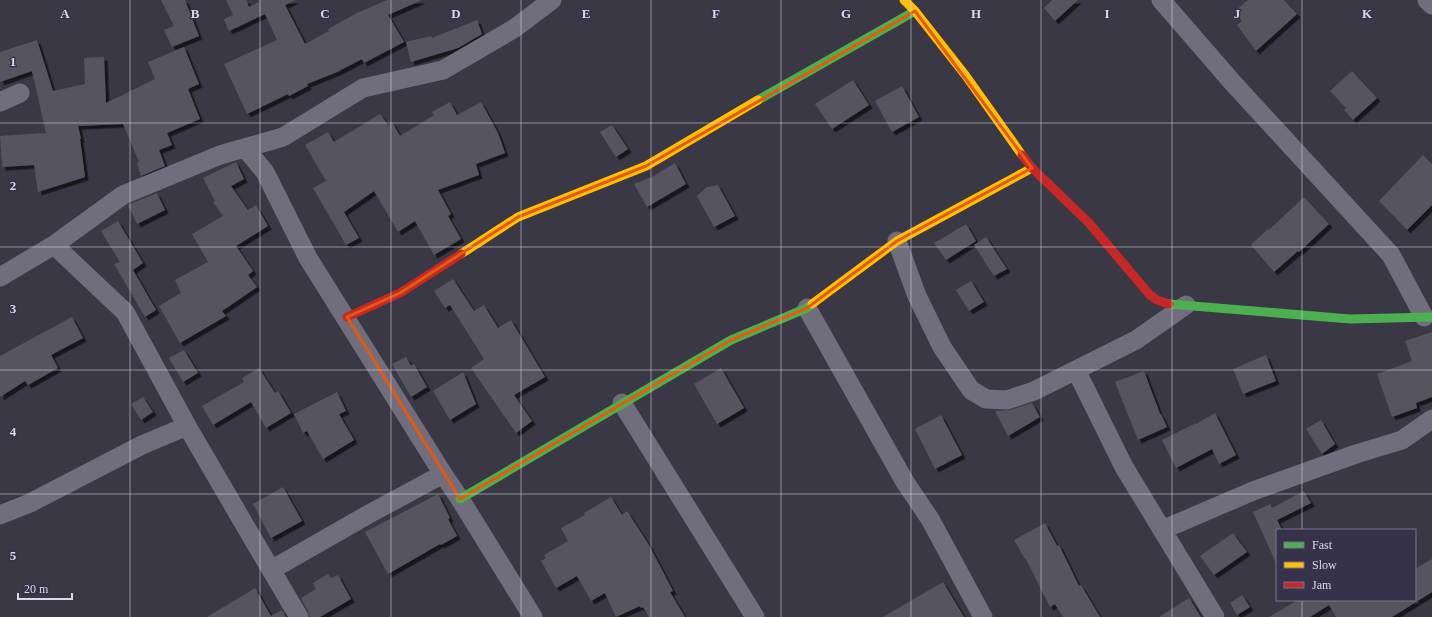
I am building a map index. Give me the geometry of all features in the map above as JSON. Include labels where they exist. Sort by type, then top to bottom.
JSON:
[{"type":"street","points":[[0,277],[54,245],[123,195],[220,155],[283,137],[363,88],[443,70],[515,28],[552,0]]},
{"type":"street","points":[[904,0],[915,10],[966,76],[1032,168],[1089,223],[1150,294],[1157,300],[1170,304],[1350,319],[1428,317],[1387,250],[1233,83],[1161,0]]},
{"type":"street","points":[[1428,0],[1432,5]]},
{"type":"street","points":[[346,317],[400,293],[518,217],[646,166],[724,118],[915,10]]},
{"type":"street","points":[[0,102],[20,93]]},
{"type":"street","points":[[245,148],[265,172],[308,258],[533,617]]},
{"type":"street","points":[[460,499],[622,402],[731,340],[807,308],[897,241],[1032,168]]},
{"type":"street","points":[[897,241],[917,296],[942,347],[971,390],[986,399],[1007,400],[1034,390],[1136,340],[1186,305]]},
{"type":"street","points":[[54,245],[125,312],[187,426],[300,617]]},
{"type":"street","points":[[807,308],[905,482],[930,519],[983,617]]},
{"type":"street","points":[[1076,370],[1124,467],[1215,617]]},
{"type":"street","points":[[622,402],[755,617]]},
{"type":"street","points":[[1162,530],[1253,491],[1356,454],[1402,440],[1432,419]]},
{"type":"street","points":[[0,515],[30,503],[142,445],[187,426]]},
{"type":"street","points":[[271,570],[443,474]]},
{"type":"highlighted area","points":[[915,11],[1032,168],[897,241],[807,308],[731,340],[460,499],[347,317],[400,293],[518,217],[646,166]]},
{"type":"building","points":[[161,0],[185,0],[199,36],[172,47],[164,30],[174,26]]},
{"type":"building","points":[[226,0],[246,0],[249,7],[259,2],[258,0],[296,0],[285,5],[305,44],[357,13],[387,0],[422,0],[388,15],[404,42],[364,63],[362,59],[337,72],[307,84],[308,86],[289,96],[288,94],[247,114],[224,64],[277,40],[265,14],[229,31],[224,19],[233,15]]},
{"type":"building","points":[[1052,0],[1078,0],[1055,21],[1044,8]]},
{"type":"building","points":[[1248,0],[1284,0],[1297,14],[1256,51],[1237,25],[1242,21],[1235,11]]},
{"type":"building","points":[[477,20],[482,34],[458,48],[411,62],[406,42],[431,36],[432,38]]},
{"type":"building","points":[[37,40],[53,91],[85,84],[84,58],[104,57],[106,103],[155,79],[148,62],[184,47],[199,84],[188,89],[200,119],[167,133],[172,145],[159,150],[165,166],[141,176],[137,163],[139,162],[123,124],[78,126],[81,139],[85,177],[38,192],[34,165],[2,167],[0,136],[46,133],[32,71],[0,82],[0,52]]},
{"type":"building","points":[[1352,71],[1377,98],[1353,120],[1344,110],[1346,108],[1330,91]]},
{"type":"building","points":[[853,80],[869,105],[832,129],[815,104]]},
{"type":"building","points":[[902,86],[919,117],[892,132],[875,101]]},
{"type":"building","points":[[450,102],[457,115],[481,102],[498,133],[505,153],[476,164],[479,175],[438,190],[451,214],[448,216],[461,239],[434,255],[415,221],[398,232],[374,191],[344,212],[359,238],[346,245],[313,188],[326,181],[305,145],[328,132],[334,142],[380,114],[388,125],[392,122],[400,136],[434,115],[432,112]]},
{"type":"building","points":[[612,125],[628,149],[616,157],[600,132]]},
{"type":"building","points":[[1423,155],[1432,164],[1432,205],[1407,230],[1379,201]]},
{"type":"building","points":[[236,162],[244,179],[231,186],[248,210],[256,205],[268,226],[236,246],[253,271],[248,275],[257,287],[222,311],[226,316],[180,343],[159,306],[181,293],[175,280],[208,262],[192,234],[223,216],[213,202],[215,201],[203,178]]},
{"type":"building","points":[[675,163],[686,184],[647,207],[634,184],[652,177]]},
{"type":"building","points":[[718,185],[735,216],[714,227],[697,196],[707,187]]},
{"type":"building","points":[[157,193],[165,210],[137,224],[128,205]]},
{"type":"building","points":[[1304,197],[1329,224],[1299,252],[1298,251],[1274,272],[1251,245]]},
{"type":"building","points":[[118,221],[143,263],[133,270],[156,310],[145,317],[114,264],[120,262],[101,231]]},
{"type":"building","points":[[966,224],[976,241],[946,260],[934,243]]},
{"type":"building","points":[[986,237],[1007,269],[994,276],[974,245]]},
{"type":"building","points":[[453,279],[474,311],[484,305],[498,328],[511,320],[545,377],[514,395],[532,421],[516,433],[471,368],[484,359],[450,305],[445,308],[434,291]]},
{"type":"building","points":[[971,281],[984,302],[969,311],[956,290]]},
{"type":"building","points":[[72,317],[83,338],[51,355],[58,368],[28,385],[25,381],[0,397],[0,356]]},
{"type":"building","points":[[1432,332],[1432,397],[1416,403],[1417,408],[1392,417],[1377,374],[1412,361],[1405,341]]},
{"type":"building","points":[[184,350],[198,373],[183,382],[169,358]]},
{"type":"building","points":[[1266,355],[1276,381],[1243,394],[1233,369]]},
{"type":"building","points":[[406,357],[411,366],[414,364],[427,387],[411,397],[392,364]]},
{"type":"building","points":[[259,368],[275,393],[278,391],[291,413],[266,428],[251,402],[213,425],[202,406],[244,382],[242,378]]},
{"type":"building","points":[[721,368],[744,408],[717,424],[694,384]]},
{"type":"building","points":[[1144,371],[1160,414],[1167,427],[1138,440],[1115,382]]},
{"type":"building","points":[[463,372],[476,404],[450,420],[433,391]]},
{"type":"building","points":[[337,392],[346,411],[339,414],[354,440],[323,459],[307,431],[303,433],[294,414]]},
{"type":"building","points":[[143,397],[153,412],[141,420],[131,404]]},
{"type":"building","points":[[1032,403],[1040,417],[1008,436],[995,411],[1010,410]]},
{"type":"building","points":[[1215,413],[1236,455],[1219,464],[1212,449],[1176,468],[1162,440]]},
{"type":"building","points":[[941,415],[962,455],[935,469],[915,429]]},
{"type":"building","points":[[1321,420],[1335,444],[1322,454],[1306,429]]},
{"type":"building","points":[[283,487],[302,521],[271,538],[253,504]]},
{"type":"building","points":[[1304,491],[1311,503],[1277,520],[1282,529],[1276,529],[1276,563],[1253,512],[1270,504],[1272,508]]},
{"type":"building","points":[[438,494],[457,536],[388,574],[365,532]]},
{"type":"building","points":[[611,497],[622,515],[627,511],[649,545],[673,591],[670,592],[685,617],[649,617],[643,607],[641,608],[640,606],[616,617],[605,593],[591,601],[577,576],[556,588],[541,561],[546,558],[544,555],[568,541],[561,528],[585,515],[584,513]]},
{"type":"building","points":[[1045,523],[1057,546],[1059,545],[1079,586],[1081,585],[1100,617],[1063,617],[1055,604],[1050,607],[1026,559],[1014,540]]},
{"type":"building","points":[[1233,533],[1247,552],[1214,575],[1200,556]]},
{"type":"building","points":[[1432,559],[1432,592],[1392,617],[1336,617],[1329,605],[1310,617],[1269,617],[1296,601],[1416,601],[1416,568]]},
{"type":"building","points":[[328,574],[331,578],[338,575],[351,599],[320,617],[310,617],[301,598],[316,589],[313,583]]},
{"type":"building","points":[[943,582],[964,617],[883,617]]},
{"type":"building","points":[[255,588],[271,616],[282,610],[286,617],[207,617]]},
{"type":"building","points":[[1242,595],[1250,607],[1237,615],[1230,603]]},
{"type":"building","points":[[1189,598],[1201,617],[1159,617]]},
{"type":"traffic: fast","points":[[758,100],[915,11]]},
{"type":"traffic: fast","points":[[460,499],[731,340],[807,308],[812,304]]},
{"type":"traffic: fast","points":[[1169,304],[1350,319],[1432,317]]},
{"type":"traffic: slow","points":[[904,0],[915,11],[966,76],[1022,155]]},
{"type":"traffic: slow","points":[[461,254],[518,217],[646,166],[758,100]]},
{"type":"traffic: slow","points":[[812,304],[897,241],[1032,168]]},
{"type":"traffic: jam","points":[[1022,155],[1032,168],[1089,223],[1150,295],[1157,300],[1169,304]]},
{"type":"traffic: jam","points":[[347,317],[400,293],[461,254]]}]
